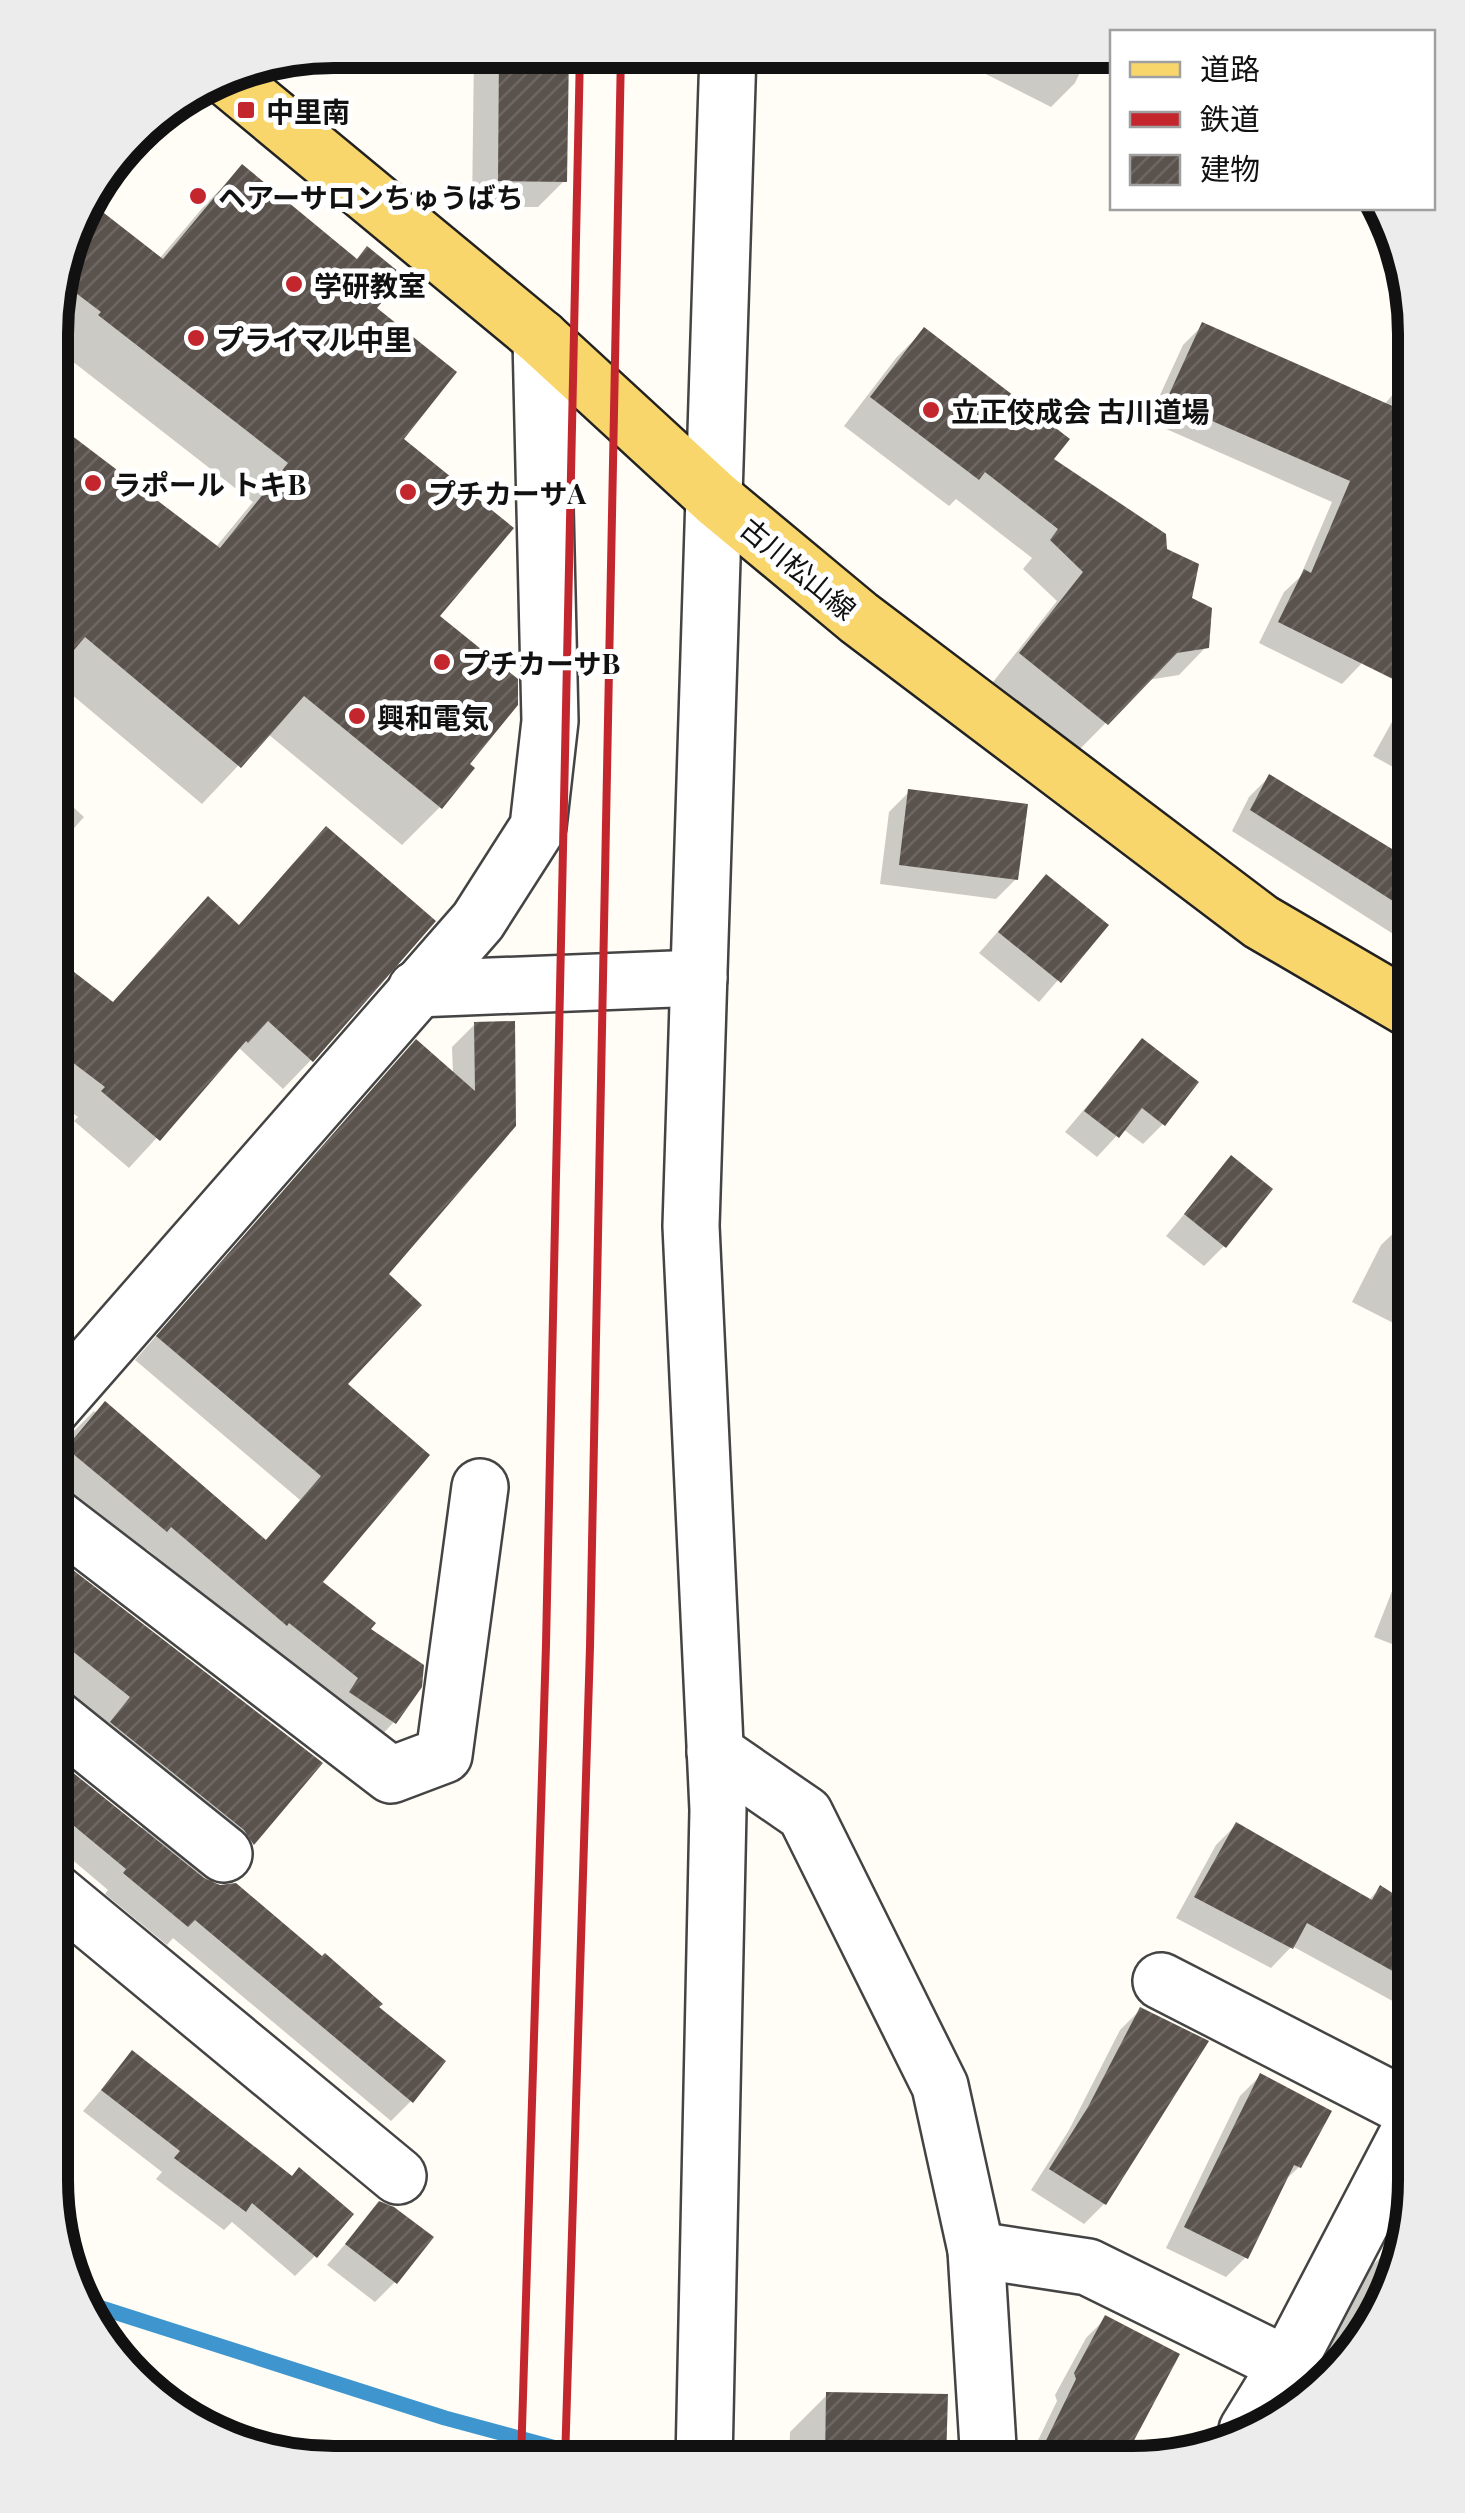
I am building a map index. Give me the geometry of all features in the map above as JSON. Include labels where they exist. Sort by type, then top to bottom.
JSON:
[{"type":"main road","name":"古川松山線","points":[[237,86],[541,338],[716,499],[859,618],[1261,922],[1398,1002]]},
{"type":"street","points":[[704,2446],[718,1810],[690,1226],[728,68]]},
{"type":"street","points":[[68,1389],[478,921],[538,826],[550,721],[541,338]]},
{"type":"street","points":[[416,989],[700,978]]},
{"type":"street","points":[[68,1527],[391,1776],[444,1755],[480,1486]]},
{"type":"street","points":[[68,1729],[224,1854]]},
{"type":"street","points":[[715,1752],[805,1814],[940,2086],[976,2250],[989,2446]]},
{"type":"street","points":[[68,1903],[398,2176]]},
{"type":"street","points":[[1161,1982],[1397,2130]]},
{"type":"street","points":[[1258,2413],[1397,2162]]},
{"type":"street","points":[[976,2250],[1088,2268],[1287,2365]]},
{"type":"building","points":[[499,68],[569,68],[567,182],[498,181]]},
{"type":"building","points":[[242,164],[357,259],[367,246],[404,276],[377,308],[457,372],[404,439],[514,528],[440,616],[518,679],[518,705],[470,764],[475,768],[442,809],[304,696],[241,768],[85,637],[68,657],[71,435],[220,548],[288,463],[98,315],[101,312],[72,290],[88,232],[99,209],[163,259]]},
{"type":"building","points":[[1202,322],[1398,408],[1398,681],[1278,622],[1304,569],[1311,573],[1350,481],[1166,401]]},
{"type":"building","points":[[924,327],[1070,439],[1054,459],[1166,534],[1167,549],[1199,564],[1192,598],[1212,608],[1209,648],[1177,653],[1108,725],[1019,653],[1083,572],[1050,540],[1058,529],[985,472],[979,480],[870,397]]},
{"type":"building","points":[[1269,774],[1398,852],[1398,904],[1250,810]]},
{"type":"building","points":[[908,789],[1028,804],[1018,880],[899,865]]},
{"type":"building","points":[[326,826],[436,921],[313,1062],[268,1021],[160,1141],[101,1091],[105,1087],[68,1059],[68,967],[113,1002],[208,896],[239,925]]},
{"type":"building","points":[[1046,874],[1109,925],[1061,983],[998,932]]},
{"type":"building","points":[[515,1021],[516,1126],[389,1274],[422,1305],[348,1384],[430,1455],[323,1582],[376,1623],[371,1629],[424,1665],[422,1687],[396,1724],[349,1692],[358,1678],[289,1623],[287,1626],[171,1527],[167,1532],[68,1450],[68,1446],[105,1401],[266,1540],[321,1476],[156,1336],[416,1039],[475,1091],[474,1022]]},
{"type":"building","points":[[1142,1038],[1199,1082],[1165,1126],[1142,1108],[1119,1138],[1084,1111]]},
{"type":"building","points":[[1231,1155],[1273,1189],[1226,1248],[1184,1214]]},
{"type":"building","points":[[68,1566],[323,1763],[254,1845],[244,1830],[110,1722],[130,1697],[68,1648]]},
{"type":"building","points":[[68,1769],[204,1878],[220,1885],[236,1883],[322,1956],[325,1953],[383,2004],[379,2007],[446,2061],[413,2103],[195,1920],[188,1927],[123,1873],[126,1869],[68,1821]]},
{"type":"building","points":[[1236,1822],[1372,1900],[1380,1885],[1397,1896],[1397,1974],[1307,1923],[1293,1949],[1194,1897]]},
{"type":"building","points":[[1140,2007],[1209,2041],[1106,2205],[1049,2169],[1088,2107]]},
{"type":"building","points":[[132,2050],[292,2176],[299,2167],[354,2214],[317,2258],[252,2203],[246,2212],[174,2158],[180,2151],[101,2090]]},
{"type":"building","points":[[1260,2073],[1332,2111],[1301,2168],[1294,2165],[1248,2259],[1184,2227]]},
{"type":"building","points":[[379,2201],[394,2207],[434,2237],[397,2284],[345,2244]]},
{"type":"building","points":[[1105,2315],[1180,2354],[1131,2446],[1043,2446],[1076,2379],[1074,2373]]},
{"type":"building","points":[[826,2392],[948,2394],[946,2446],[825,2446]]},
{"type":"waterway","points":[[101,2308],[445,2418],[549,2446]]},
{"type":"railway","points":[[521,2446],[546,1645],[580,68]]},
{"type":"railway","points":[[565,2446],[590,1647],[621,68]]},
{"type":"place","name":"中里南","points":[[246,110]]},
{"type":"place","name":"ヘアーサロンちゅうばち","points":[[198,196]]},
{"type":"place","name":"学研教室","points":[[294,284]]},
{"type":"place","name":"プライマル中里","points":[[196,338]]},
{"type":"place","name":"立正佼成会 古川道場","points":[[931,410]]},
{"type":"place","name":"ラポール トキB","points":[[93,483]]},
{"type":"place","name":"プチカーサA","points":[[408,492]]},
{"type":"place","name":"プチカーサB","points":[[442,662]]},
{"type":"place","name":"興和電気","points":[[357,716]]}]
